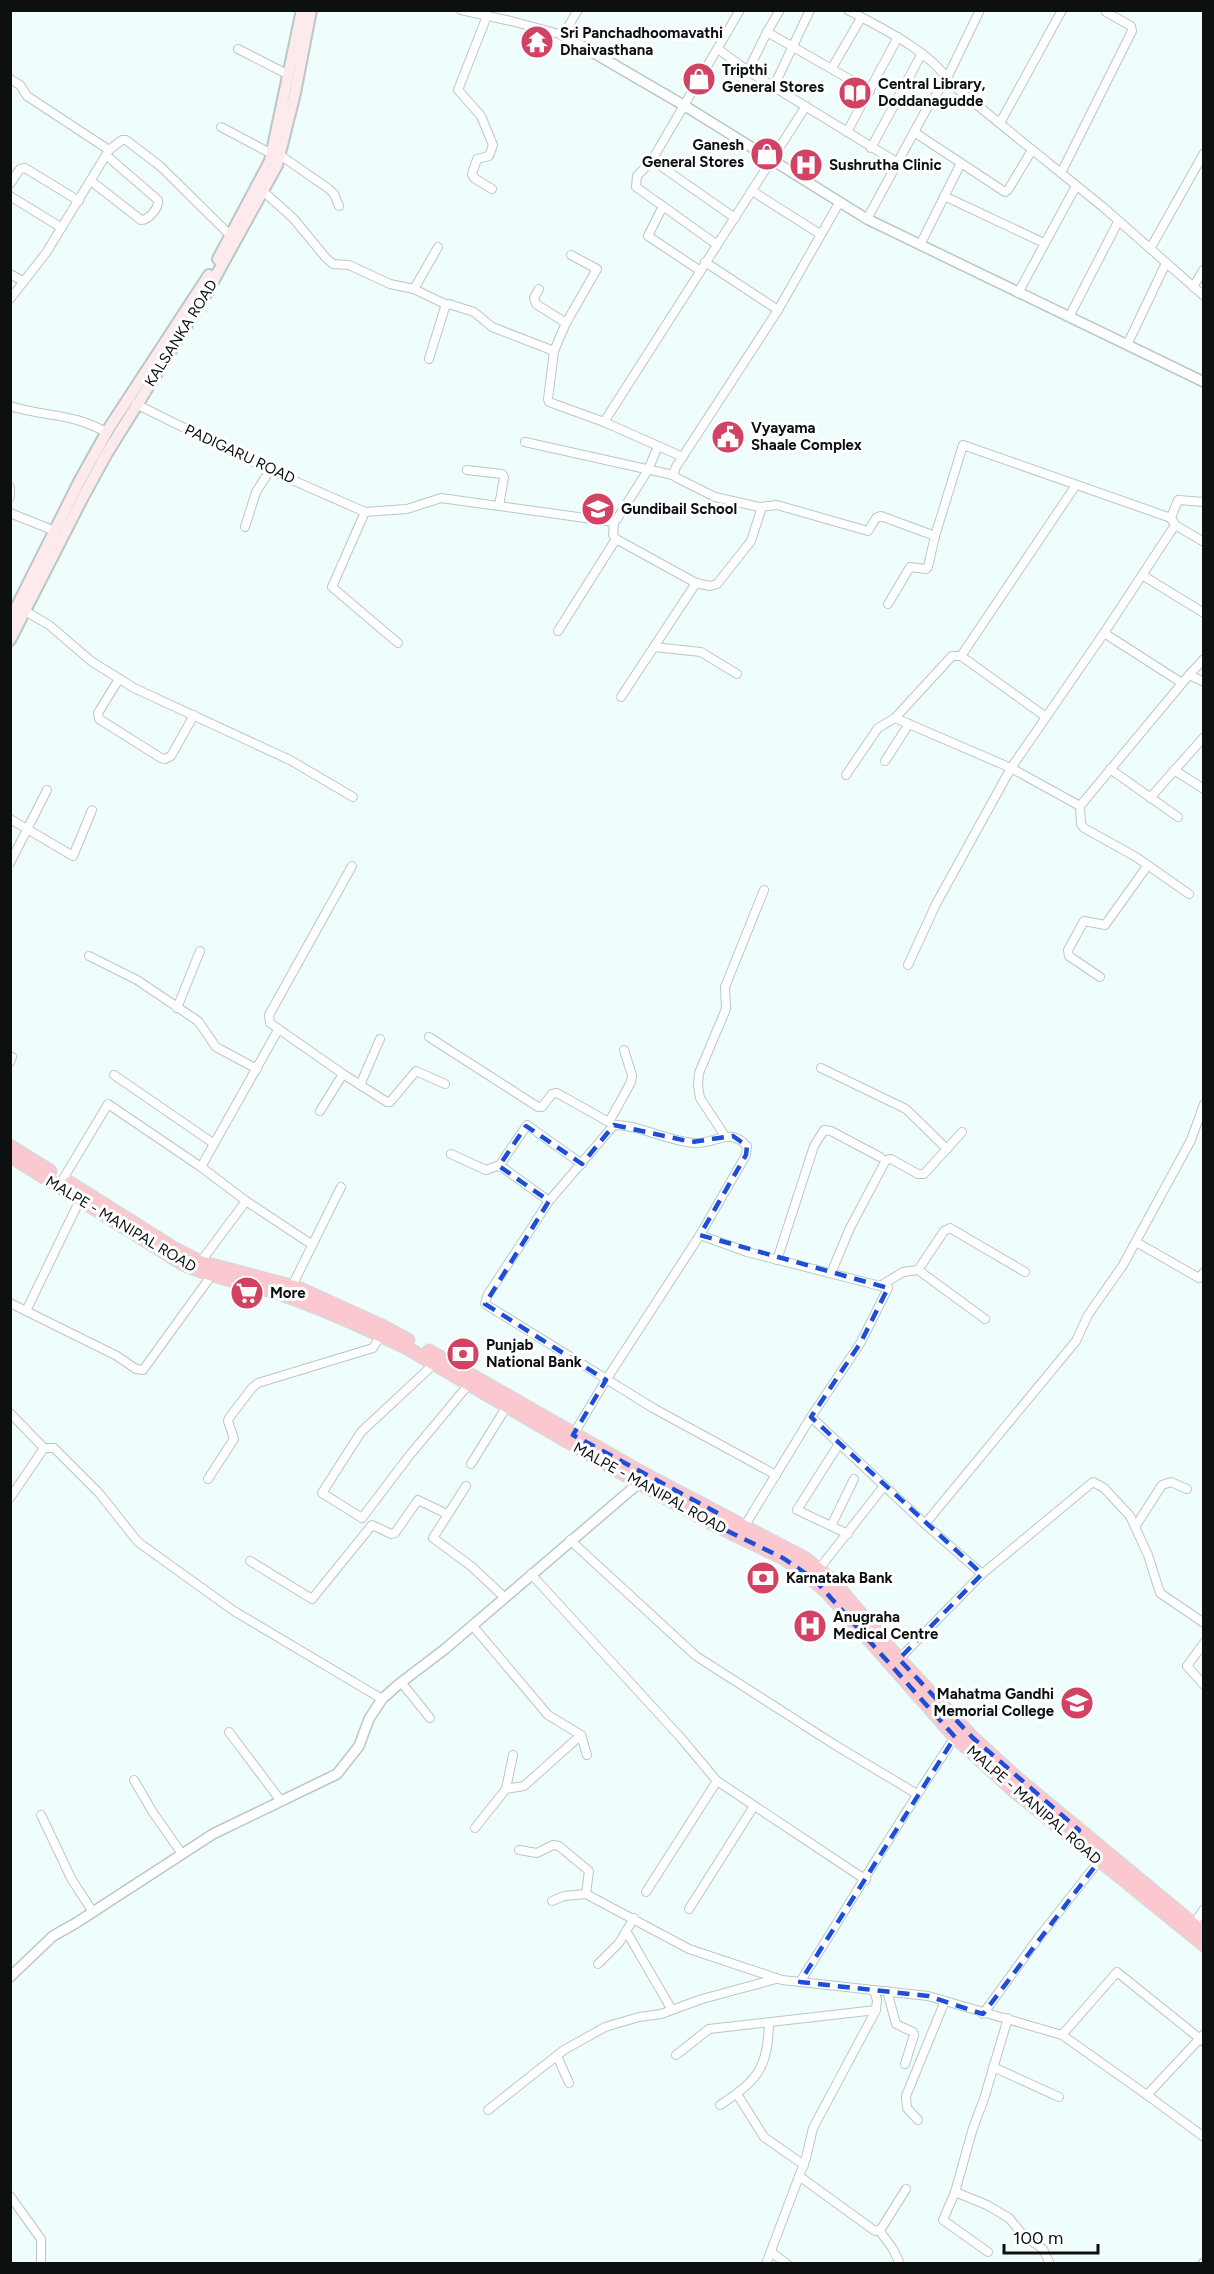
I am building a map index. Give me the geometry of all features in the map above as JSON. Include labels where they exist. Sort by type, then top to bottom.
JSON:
[{"type":"highway","name":"MALPE - MANIPAL ROAD","points":[[10,1146],[175,1249],[211,1276],[273,1292],[381,1335],[639,1483],[718,1520],[744,1527],[788,1549],[819,1569],[843,1592],[899,1659],[973,1738],[1076,1835],[1099,1861],[1203,1945]]},
{"type":"highway","name":"MALPE - MANIPAL ROAD","points":[[10,1156],[171,1256],[198,1266],[292,1286],[382,1326],[783,1558],[815,1580],[955,1737],[1013,1790],[1076,1835],[1203,1933]]},
{"type":"main road","points":[[10,620],[106,433],[212,270],[277,151],[288,75],[302,10]]},
{"type":"main road","name":"KALSANKA ROAD","points":[[10,640],[83,496],[136,404],[206,294],[264,192],[277,151],[311,10]]},
{"type":"street","points":[[461,10],[563,35],[686,106],[867,219],[1203,382]]},
{"type":"street","points":[[563,35],[578,10]]},
{"type":"street","points":[[716,244],[636,187],[637,176],[652,160],[686,106],[740,10]]},
{"type":"street","points":[[748,71],[780,10]]},
{"type":"street","points":[[774,86],[810,10]]},
{"type":"street","points":[[848,10],[921,54],[948,78],[951,84],[1061,172],[1203,296]]},
{"type":"street","points":[[867,219],[926,110],[948,78],[980,10]]},
{"type":"street","points":[[1000,123],[1062,10]]},
{"type":"street","points":[[1061,172],[1132,31],[1131,26],[1106,12]]},
{"type":"street","points":[[487,16],[458,90],[481,116],[493,145],[489,156],[477,159],[472,174],[474,178],[492,189]]},
{"type":"street","points":[[832,68],[861,18]]},
{"type":"street","points":[[767,32],[870,91]]},
{"type":"street","points":[[847,132],[897,38]]},
{"type":"street","points":[[238,49],[288,75]]},
{"type":"street","points":[[718,49],[748,71],[898,163]]},
{"type":"street","points":[[871,148],[921,54]]},
{"type":"street","points":[[10,79],[20,85],[27,96],[108,153],[158,200],[157,207],[148,219],[141,220],[92,181]]},
{"type":"street","points":[[604,422],[699,270],[806,106]]},
{"type":"street","points":[[221,127],[277,151],[333,192],[339,206]]},
{"type":"street","points":[[914,132],[1005,192],[1032,150]]},
{"type":"street","points":[[10,299],[46,253],[108,153],[122,140],[126,140],[160,166],[231,236]]},
{"type":"street","points":[[1150,249],[1203,153]]},
{"type":"street","points":[[652,160],[735,218]]},
{"type":"street","points":[[920,245],[961,163]]},
{"type":"street","points":[[10,184],[20,169],[25,168],[79,201]]},
{"type":"street","points":[[1018,293],[1076,186]]},
{"type":"street","points":[[752,191],[820,234]]},
{"type":"street","points":[[264,192],[293,218],[333,264],[349,265],[390,284],[414,289],[447,304],[474,312],[492,327],[554,351]]},
{"type":"street","points":[[10,196],[62,228]]},
{"type":"street","points":[[944,196],[1044,243]]},
{"type":"street","points":[[674,475],[683,457],[778,310],[838,203]]},
{"type":"street","points":[[663,206],[648,236],[699,270]]},
{"type":"street","points":[[1068,317],[1118,222]]},
{"type":"street","points":[[414,289],[438,247]]},
{"type":"street","points":[[570,255],[597,269],[566,323],[554,351],[549,402],[604,422],[683,457]]},
{"type":"street","points":[[705,262],[778,310]]},
{"type":"street","points":[[1127,345],[1166,263]]},
{"type":"street","points":[[1193,287],[1203,268]]},
{"type":"street","points":[[10,274],[22,281]]},
{"type":"street","points":[[539,289],[534,298],[536,304],[566,323]]},
{"type":"street","points":[[429,359],[447,304]]},
{"type":"street","name":"PADIGARU ROAD","points":[[136,404],[270,470],[365,512]]},
{"type":"street","points":[[10,406],[36,414],[75,418],[106,433]]},
{"type":"street","points":[[525,442],[674,475],[712,496],[762,507],[777,505],[867,531],[880,516],[935,536]]},
{"type":"street","points":[[888,604],[910,567],[926,569],[928,567],[935,536],[963,445],[1173,521],[1203,542]]},
{"type":"street","points":[[658,446],[648,471],[614,522],[613,535],[616,539],[696,583],[710,586],[717,584],[751,541],[762,507]]},
{"type":"street","points":[[245,527],[256,492],[270,470]]},
{"type":"street","points":[[467,470],[502,474],[504,477],[499,506]]},
{"type":"street","points":[[961,656],[1076,485]]},
{"type":"street","points":[[10,487],[12,492],[10,497]]},
{"type":"street","points":[[398,643],[332,587],[365,512],[407,508],[441,498],[614,522]]},
{"type":"street","points":[[908,965],[941,893],[1011,768],[1142,575],[1173,521],[1178,500],[1203,502]]},
{"type":"street","points":[[10,513],[55,531]]},
{"type":"street","points":[[558,631],[616,539]]},
{"type":"street","points":[[1142,575],[1203,613]]},
{"type":"street","points":[[621,698],[696,583]]},
{"type":"street","points":[[26,611],[49,625],[91,661],[119,679],[157,700],[290,760],[353,796]]},
{"type":"street","points":[[1104,633],[1182,683]]},
{"type":"street","points":[[654,647],[701,652],[737,674]]},
{"type":"street","points":[[846,775],[880,726],[895,718],[952,656],[961,656],[1046,717]]},
{"type":"street","points":[[1189,894],[1148,865],[1084,828],[1081,824],[1080,806],[1203,659]]},
{"type":"street","points":[[1189,675],[1203,682]]},
{"type":"street","points":[[119,679],[98,713],[99,719],[161,758],[171,756],[195,716]]},
{"type":"street","points":[[895,718],[1011,768],[1080,806]]},
{"type":"street","points":[[885,761],[909,724]]},
{"type":"street","points":[[1150,798],[1203,737]]},
{"type":"street","points":[[1110,769],[1178,818]]},
{"type":"street","points":[[1174,770],[1203,789]]},
{"type":"street","points":[[10,863],[47,790]]},
{"type":"street","points":[[10,819],[52,846],[73,856],[92,810]]},
{"type":"street","points":[[1100,977],[1069,956],[1068,950],[1084,921],[1105,925],[1148,865]]},
{"type":"street","points":[[352,866],[269,1015],[270,1023],[389,1103],[416,1071],[445,1084]]},
{"type":"street","points":[[725,1136],[700,1098],[699,1073],[726,1010],[724,987],[764,890]]},
{"type":"street","points":[[177,1008],[200,951]]},
{"type":"street","points":[[88,956],[137,980],[198,1022],[216,1047],[257,1070]]},
{"type":"street","points":[[201,1167],[278,1030]]},
{"type":"street","points":[[429,1037],[538,1107],[542,1107],[554,1093],[611,1124],[692,1142],[713,1142],[725,1136],[736,1138],[745,1144],[748,1151],[700,1235],[573,1435]]},
{"type":"street","points":[[360,1085],[380,1039]]},
{"type":"street","points":[[624,1050],[632,1075],[631,1082],[611,1124],[582,1164],[549,1201],[485,1304],[652,1408],[776,1475]]},
{"type":"street","points":[[820,1068],[906,1109],[947,1149]]},
{"type":"street","points":[[320,1111],[343,1074]]},
{"type":"street","points":[[114,1075],[213,1143]]},
{"type":"street","points":[[63,1179],[108,1104],[311,1244]]},
{"type":"street","points":[[925,1524],[1076,1341],[1088,1315],[1123,1265],[1191,1140],[1203,1104]]},
{"type":"street","points":[[451,1154],[486,1170],[499,1166],[527,1125],[582,1164]]},
{"type":"street","points":[[777,1260],[814,1146],[824,1130],[831,1131],[880,1157]]},
{"type":"street","points":[[831,1274],[850,1228],[886,1160],[891,1159],[921,1175],[962,1132]]},
{"type":"street","points":[[499,1166],[549,1201]]},
{"type":"street","points":[[292,1286],[340,1187]]},
{"type":"street","points":[[198,1266],[246,1201]]},
{"type":"street","points":[[26,1311],[76,1208]]},
{"type":"street","points":[[918,1270],[944,1231],[950,1228],[1025,1272]]},
{"type":"street","points":[[700,1235],[747,1252],[888,1288],[861,1342],[811,1417],[744,1527]]},
{"type":"street","points":[[1136,1242],[1199,1278],[1203,1272]]},
{"type":"street","points":[[880,1286],[903,1272],[918,1270],[985,1319]]},
{"type":"street","points":[[10,1304],[117,1356],[136,1369],[143,1370],[211,1276]]},
{"type":"street","points":[[208,1479],[234,1439],[229,1418],[254,1386],[373,1348],[381,1335]]},
{"type":"street","points":[[434,1364],[361,1432],[322,1493],[372,1525],[391,1534],[395,1533],[418,1500],[447,1514]]},
{"type":"street","points":[[362,1518],[409,1456],[469,1384]]},
{"type":"street","points":[[471,1464],[507,1406]]},
{"type":"street","points":[[10,1413],[44,1448],[54,1448],[95,1489],[135,1539],[153,1553],[234,1611],[382,1699]]},
{"type":"street","points":[[811,1417],[982,1574]]},
{"type":"street","points":[[839,1444],[797,1510],[848,1534]]},
{"type":"street","points":[[10,1498],[44,1448]]},
{"type":"street","points":[[831,1526],[855,1479]]},
{"type":"street","points":[[899,1659],[982,1574],[1093,1482],[1104,1488],[1130,1516],[1148,1555],[1160,1593],[1202,1618]]},
{"type":"street","points":[[1135,1527],[1162,1485],[1171,1482],[1187,1489]]},
{"type":"street","points":[[10,1977],[53,1936],[213,1834],[337,1774],[359,1746],[369,1719],[382,1699],[639,1483]]},
{"type":"street","points":[[466,1486],[434,1538],[471,1566],[504,1597]]},
{"type":"street","points":[[819,1569],[884,1486]]},
{"type":"street","points":[[250,1561],[312,1599],[372,1525]]},
{"type":"street","points":[[570,1540],[696,1656],[835,1745],[917,1794]]},
{"type":"street","points":[[531,1574],[681,1738],[717,1781],[866,1880]]},
{"type":"street","points":[[472,1625],[548,1716],[581,1735],[587,1755]]},
{"type":"street","points":[[1203,1643],[1187,1666],[1203,1685]]},
{"type":"street","points":[[401,1682],[430,1718]]},
{"type":"street","points":[[229,1732],[281,1801]]},
{"type":"street","points":[[506,1788],[524,1786],[581,1735]]},
{"type":"street","points":[[800,1982],[955,1737]]},
{"type":"street","points":[[475,1828],[506,1788],[513,1755]]},
{"type":"street","points":[[134,1780],[182,1854]]},
{"type":"street","points":[[646,1892],[717,1781]]},
{"type":"street","points":[[689,1909],[754,1806]]},
{"type":"street","points":[[41,1815],[72,1880],[93,1912]]},
{"type":"street","points":[[519,1850],[537,1853],[553,1845],[559,1846],[589,1870],[586,1894]]},
{"type":"street","points":[[983,2014],[1039,1937],[1099,1861]]},
{"type":"street","points":[[552,1901],[564,1896],[586,1894],[689,1949],[777,1978],[928,1996],[983,2014],[1008,2018],[1062,2035],[1203,2137]]},
{"type":"street","points":[[1192,1925],[1203,1909]]},
{"type":"street","points":[[598,1964],[614,1949],[634,1918]]},
{"type":"street","points":[[626,1931],[672,2010]]},
{"type":"street","points":[[1062,2035],[1118,1972],[1202,2038],[1147,2095]]},
{"type":"street","points":[[488,2110],[582,2038],[605,2026],[672,2010],[777,1978]]},
{"type":"street","points":[[766,2264],[804,2165],[813,2128],[876,2010],[877,2000],[874,1990]]},
{"type":"street","points":[[887,1991],[896,2024],[913,2032],[905,2064]]},
{"type":"street","points":[[918,2120],[907,2108],[906,2096],[945,2001]]},
{"type":"street","points":[[676,2055],[709,2029],[876,2010]]},
{"type":"street","points":[[988,2252],[943,2220],[955,2192],[1008,2018]]},
{"type":"street","points":[[720,2105],[737,2094],[759,2073],[767,2051],[769,2022]]},
{"type":"street","points":[[558,2056],[569,2083]]},
{"type":"street","points":[[993,2067],[1059,2097]]},
{"type":"street","points":[[737,2094],[764,2137],[804,2165]]},
{"type":"street","points":[[799,2176],[873,2231],[879,2230],[906,2189]]},
{"type":"street","points":[[955,2192],[987,2205],[1009,2218],[1023,2235],[1043,2249],[1050,2264]]},
{"type":"street","points":[[10,2196],[40,2240],[41,2264]]},
{"type":"street","points":[[879,2230],[893,2249],[900,2264]]},
{"type":"street","points":[[771,2252],[787,2264]]},
{"type":"highlighted area","points":[[614,1125],[692,1142],[733,1136],[747,1146],[746,1155],[700,1235],[888,1288],[861,1342],[811,1417],[982,1574],[899,1659],[973,1738],[1079,1830],[1072,1839],[1099,1861],[983,2014],[928,1996],[800,1982],[955,1737],[815,1580],[783,1558],[715,1525],[721,1515],[573,1435],[606,1380],[485,1304],[549,1201],[499,1166],[526,1126],[582,1164]]},
{"type":"place","name":"Sri Panchadhoomavathi Dhaivasthana","points":[[537,42]]},
{"type":"place","name":"Tripthi General Stores","points":[[699,79]]},
{"type":"place","name":"Central Library, Doddanagudde","points":[[855,93]]},
{"type":"place","name":"Ganesh General Stores","points":[[767,154]]},
{"type":"place","name":"Sushrutha Clinic","points":[[806,165]]},
{"type":"place","name":"Vyayama Shaale Complex","points":[[728,437]]},
{"type":"place","name":"Gundibail School","points":[[598,509]]},
{"type":"place","name":"More","points":[[247,1293]]},
{"type":"place","name":"Punjab National Bank","points":[[463,1354]]},
{"type":"place","name":"Karnataka Bank","points":[[763,1578]]},
{"type":"place","name":"Anugraha Medical Centre","points":[[810,1626]]},
{"type":"place","name":"Mahatma Gandhi Memorial College","points":[[1077,1703]]}]
